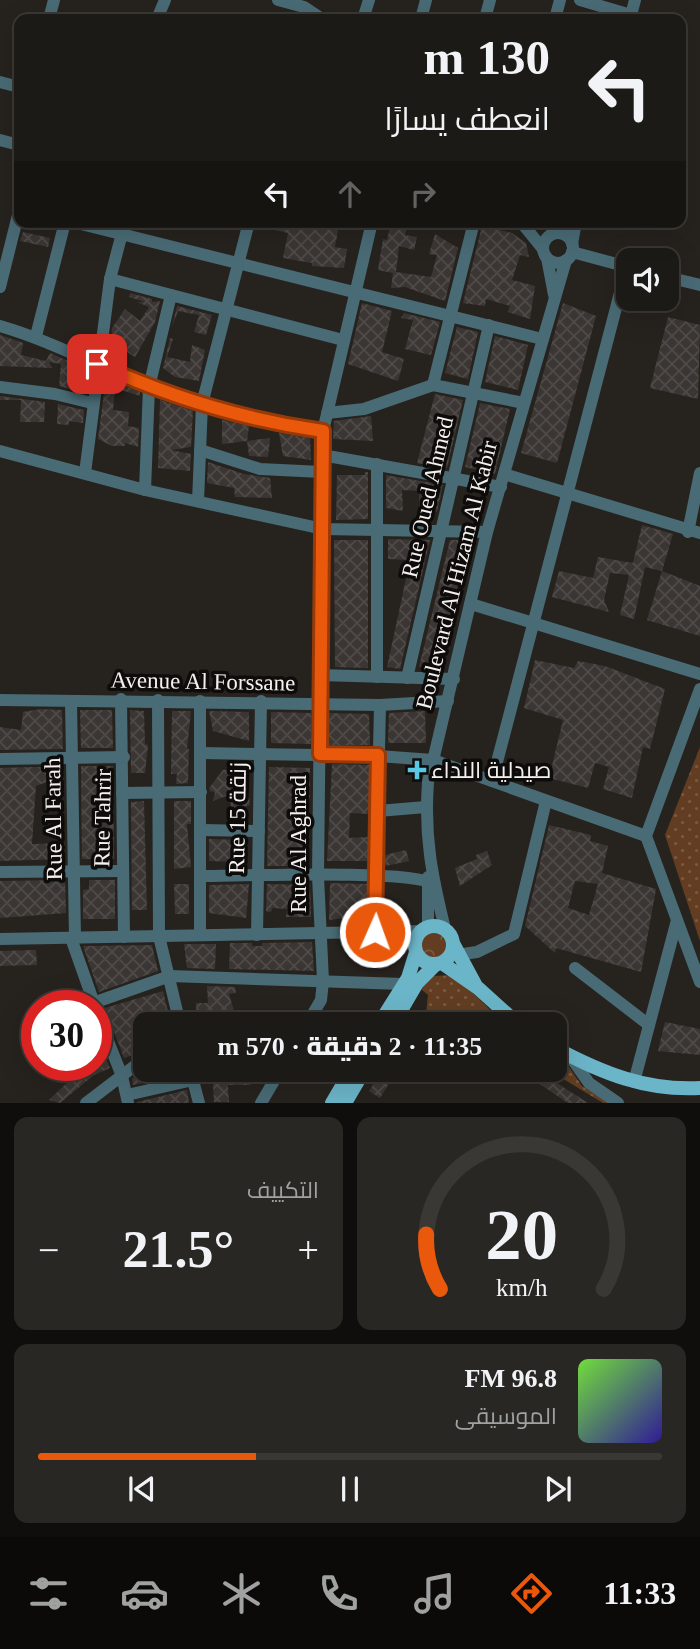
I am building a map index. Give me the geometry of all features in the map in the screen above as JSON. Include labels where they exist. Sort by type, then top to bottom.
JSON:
[{"type":"main road","points":[[420,937],[445,929],[448,957],[505,1012]]},
{"type":"main road","points":[[420,937],[424,961],[448,957]]},
{"type":"main road","points":[[386,1012],[403,984],[420,937]]},
{"type":"main road","points":[[400,1012],[417,983],[448,957]]},
{"type":"main road","points":[[567,1054],[606,1074],[652,1087],[700,1088]]},
{"type":"main road","points":[[332,1103],[344,1082]]},
{"type":"main road","points":[[345,1103],[357,1082]]},
{"type":"street","points":[[278,0],[311,10]]},
{"type":"street","points":[[580,0],[621,14]]},
{"type":"street","points":[[0,287],[15,228]]},
{"type":"street","points":[[36,336],[63,228]]},
{"type":"street","points":[[198,501],[202,404],[247,228]]},
{"type":"street","name":"Rue Al Aghrad","points":[[324,981],[319,933],[318,876],[323,431],[371,228]]},
{"type":"street","points":[[433,385],[473,228]]},
{"type":"street","name":"Boulevard Al Hizam Al Kabir","points":[[526,228],[545,254],[554,295]]},
{"type":"street","name":"Boulevard Al Hizam Al Kabir","points":[[541,228],[556,233],[570,252]]},
{"type":"street","points":[[564,228],[546,239],[545,254],[556,263],[570,252],[616,264]]},
{"type":"street","name":"Boulevard Al Hizam Al Kabir","points":[[420,937],[430,878],[426,807],[433,761],[487,533],[554,295],[570,252],[573,228]]},
{"type":"street","points":[[85,473],[110,279],[123,229],[355,293],[542,339]]},
{"type":"street","points":[[110,279],[343,340]]},
{"type":"street","points":[[679,280],[700,285]]},
{"type":"street","points":[[145,490],[149,387],[171,295]]},
{"type":"street","points":[[492,781],[617,311]]},
{"type":"street","name":"Rue Oued Ahmed","points":[[407,678],[489,325]]},
{"type":"street","points":[[0,326],[36,336],[149,387],[261,422],[323,431]]},
{"type":"street","points":[[327,413],[364,409],[433,385],[524,403]]},
{"type":"street","points":[[0,387],[55,394],[92,403]]},
{"type":"street","points":[[200,450],[260,469],[322,472]]},
{"type":"street","points":[[0,451],[145,490],[323,529],[487,533]]},
{"type":"street","points":[[322,455],[452,478],[503,481],[569,494],[694,533],[700,473]]},
{"type":"street","points":[[377,464],[377,677]]},
{"type":"street","points":[[471,604],[700,674]]},
{"type":"street","points":[[320,675],[454,679]]},
{"type":"street","points":[[700,689],[646,836],[700,982]]},
{"type":"street","name":"Rue Tahrir","points":[[121,699],[124,757],[124,937]]},
{"type":"street","name":"Avenue Al Forssane","points":[[0,700],[261,701],[321,705],[448,701]]},
{"type":"street","points":[[158,700],[159,936],[178,1012]]},
{"type":"street","name":"Rue Al Farah","points":[[71,701],[75,872],[73,938],[90,990]]},
{"type":"street","points":[[200,701],[200,935]]},
{"type":"street","name":"Rue 15 زنقة","points":[[257,934],[261,701]]},
{"type":"street","points":[[375,932],[380,705]]},
{"type":"street","points":[[201,753],[378,755],[433,761],[646,836]]},
{"type":"street","points":[[0,759],[124,757]]},
{"type":"street","points":[[122,793],[201,792]]},
{"type":"street","points":[[448,957],[477,952],[514,934],[546,801]]},
{"type":"street","points":[[378,811],[426,807]]},
{"type":"street","points":[[201,830],[259,831]]},
{"type":"street","points":[[0,872],[122,871]]},
{"type":"street","points":[[201,877],[430,878]]},
{"type":"street","name":"Boulevard Al Hizam Al Kabir","points":[[430,878],[445,929]]},
{"type":"street","points":[[634,1082],[677,920]]},
{"type":"street","points":[[0,939],[375,932],[420,937]]},
{"type":"street","points":[[575,968],[649,1025]]},
{"type":"street","points":[[112,1000],[170,976],[403,984]]},
{"type":"street","points":[[314,1012],[321,1000],[324,981]]},
{"type":"street","name":"Rue Al Farah","points":[[112,1050],[128,1099]]},
{"type":"street","points":[[570,1056],[589,1083],[618,1103]]},
{"type":"street","points":[[86,1103],[133,1067]]},
{"type":"street","points":[[128,1099],[172,1082]]},
{"type":"street","points":[[194,1082],[199,1103]]},
{"type":"street","points":[[261,1103],[273,1082]]},
{"type":"green space","points":[[700,747],[700,941],[665,835]]},
{"type":"green space","points":[[435,931],[445,935],[449,945],[445,955],[435,959],[425,955],[421,945],[425,935]]},
{"type":"green space","points":[[454,975],[493,1012],[426,1012],[428,995],[421,989],[433,976]]},
{"type":"green space","points":[[567,1064],[582,1086],[609,1103],[603,1103],[567,1081]]},
{"type":"building","points":[[266,228],[338,230],[335,247],[347,249],[344,268],[312,266],[312,263],[283,258],[288,233]]},
{"type":"building","points":[[390,228],[407,228],[405,235],[417,237],[414,250],[399,246],[396,272],[431,277],[437,255],[429,254],[435,234],[458,248],[445,301],[405,287],[391,288],[393,273],[378,270],[383,239],[387,240]]},
{"type":"building","points":[[482,228],[512,233],[526,243],[529,257],[520,255],[512,280],[535,286],[530,319],[508,312],[510,306],[486,299],[485,306],[463,303]]},
{"type":"building","points":[[23,232],[50,238],[48,247],[20,241]]},
{"type":"building","points":[[130,293],[152,299],[152,302],[160,301],[155,322],[135,357],[111,342],[112,328],[125,309],[140,321],[149,307],[137,302],[145,302],[129,297]]},
{"type":"building","points":[[362,303],[392,311],[382,352],[404,359],[398,381],[348,364]]},
{"type":"building","points":[[563,303],[596,316],[557,463],[521,453]]},
{"type":"building","points":[[177,306],[212,315],[206,335],[194,332],[199,315],[178,311],[172,327]]},
{"type":"building","points":[[404,313],[440,322],[431,355],[405,349],[413,320],[401,318]]},
{"type":"building","points":[[668,317],[700,325],[698,399],[650,388]]},
{"type":"building","points":[[457,327],[478,332],[468,379],[445,373]]},
{"type":"building","points":[[0,335],[23,343],[21,355],[46,361],[50,353],[70,362],[69,367],[89,374],[87,381],[72,376],[70,389],[59,386],[61,364],[49,362],[52,368],[0,366]]},
{"type":"building","points":[[495,336],[528,345],[518,390],[485,382]]},
{"type":"building","points":[[170,338],[173,339],[167,357],[190,362],[192,345],[205,350],[199,381],[175,377],[163,368]]},
{"type":"building","points":[[106,378],[140,392],[140,396],[115,388],[113,410],[129,412],[128,426],[139,428],[138,447],[125,443],[125,446],[112,446],[98,439]]},
{"type":"building","points":[[435,394],[463,400],[447,468],[417,463]]},
{"type":"building","points":[[0,396],[45,402],[44,422],[20,422],[21,400],[0,400]]},
{"type":"building","points":[[160,400],[193,411],[191,447],[171,450],[191,454],[190,471],[158,468]]},
{"type":"building","points":[[480,403],[510,409],[495,474],[465,467]]},
{"type":"building","points":[[58,404],[84,410],[83,423],[69,421],[69,425],[57,424]]},
{"type":"building","points":[[371,416],[373,441],[333,439],[334,421]]},
{"type":"building","points":[[222,420],[249,426],[247,441],[222,444]]},
{"type":"building","points":[[279,433],[310,438],[311,460],[283,456]]},
{"type":"building","points":[[270,438],[268,457],[249,456],[247,441]]},
{"type":"building","points":[[208,462],[244,474],[270,478],[272,498],[235,497],[234,488],[207,483]]},
{"type":"building","points":[[365,472],[368,472],[368,519],[336,520],[337,475],[365,475]]},
{"type":"building","points":[[386,475],[443,485],[437,512],[419,511],[419,491],[402,490],[403,511],[386,508]]},
{"type":"building","points":[[642,525],[673,534],[662,571],[645,567],[634,619],[620,615],[629,575],[610,573],[604,600],[609,612],[552,597],[559,571],[593,578],[598,557],[633,563]]},
{"type":"building","points":[[388,539],[430,540],[400,669],[387,667],[410,560],[388,559]]},
{"type":"building","points":[[334,540],[368,540],[368,668],[335,667]]},
{"type":"building","points":[[450,540],[471,540],[434,669],[419,667]]},
{"type":"building","points":[[662,571],[700,586],[700,636],[647,620]]},
{"type":"building","points":[[535,660],[574,668],[578,661],[605,666],[665,689],[650,749],[643,747],[632,798],[603,789],[609,767],[595,763],[588,788],[549,778],[563,720],[524,708]]},
{"type":"building","points":[[62,710],[63,749],[0,750],[0,727],[21,730],[23,712]]},
{"type":"building","points":[[80,710],[112,710],[113,748],[81,748]]},
{"type":"building","points":[[130,710],[144,711],[145,744],[148,745],[145,773],[131,773]]},
{"type":"building","points":[[172,711],[191,711],[187,749],[188,783],[176,784],[177,774],[171,774]]},
{"type":"building","points":[[209,711],[249,712],[249,741],[213,731]]},
{"type":"building","points":[[425,711],[426,743],[388,743],[389,713]]},
{"type":"building","points":[[271,712],[311,713],[311,744],[271,743]]},
{"type":"building","points":[[329,713],[369,714],[370,745],[329,745]]},
{"type":"building","points":[[230,762],[251,763],[247,780],[250,805],[232,811],[229,795],[213,801],[215,792],[209,788],[223,770],[232,769]]},
{"type":"building","points":[[332,764],[370,765],[369,814],[350,813],[349,838],[368,837],[368,861],[327,861]]},
{"type":"building","points":[[81,766],[113,766],[114,859],[82,859]]},
{"type":"building","points":[[63,767],[64,782],[49,781],[36,786],[32,844],[65,843],[65,859],[0,861],[0,768]]},
{"type":"building","points":[[269,767],[310,768],[309,866],[267,866]]},
{"type":"building","points":[[144,801],[147,910],[132,910],[131,802]]},
{"type":"building","points":[[174,801],[191,801],[191,824],[187,824],[191,867],[174,869]]},
{"type":"building","points":[[549,825],[591,835],[590,841],[608,846],[602,873],[656,889],[641,972],[556,948],[555,953],[525,926]],"holes":[[[575,881],[598,884],[589,915],[568,908]]]},
{"type":"building","points":[[209,839],[248,840],[247,866],[238,867],[235,862],[209,861]]},
{"type":"building","points":[[406,850],[409,861],[385,866],[385,855]]},
{"type":"building","points":[[487,851],[492,865],[460,886],[455,868],[477,859],[476,855]]},
{"type":"building","points":[[65,880],[66,913],[0,918],[0,881]]},
{"type":"building","points":[[89,880],[115,880],[115,919],[83,919],[83,890],[89,889]]},
{"type":"building","points":[[330,883],[367,884],[367,915],[329,920]]},
{"type":"building","points":[[174,884],[189,884],[189,914],[175,914]]},
{"type":"building","points":[[249,884],[246,918],[209,913],[209,885]]},
{"type":"building","points":[[267,884],[310,885],[311,917],[286,917],[287,909],[272,908],[271,912],[266,911]]},
{"type":"building","points":[[312,942],[314,971],[229,969],[230,943],[262,946],[262,943]]},
{"type":"building","points":[[184,944],[216,944],[215,969],[187,968]]},
{"type":"building","points":[[152,945],[158,971],[98,990],[83,946]]},
{"type":"building","points":[[36,950],[37,965],[0,966],[0,951]]},
{"type":"building","points":[[207,986],[235,987],[236,993],[229,994],[234,1012],[196,1012],[196,1003],[208,1003]]},
{"type":"building","points":[[163,991],[168,1012],[133,1012],[133,1055],[124,1058],[112,1026],[112,1006]]},
{"type":"building","points":[[665,1022],[700,1029],[700,1055],[658,1051]]},
{"type":"building","points":[[69,1081],[87,1081],[60,1103],[49,1100]]},
{"type":"building","points":[[213,1082],[251,1082],[251,1085],[228,1085],[229,1102],[214,1102]]},
{"type":"building","points":[[375,1082],[390,1082],[380,1098],[369,1091]]},
{"type":"building","points":[[536,1082],[555,1082],[588,1103],[568,1103]]},
{"type":"building","points":[[187,1090],[189,1103],[137,1103],[137,1102]]},
{"type":"place","name":"صيدلية النداء","points":[[417,770]]},
{"type":"route","points":[[97,364],[149,387],[226,412],[261,422],[323,431],[320,754],[378,755],[375,932]]}]
